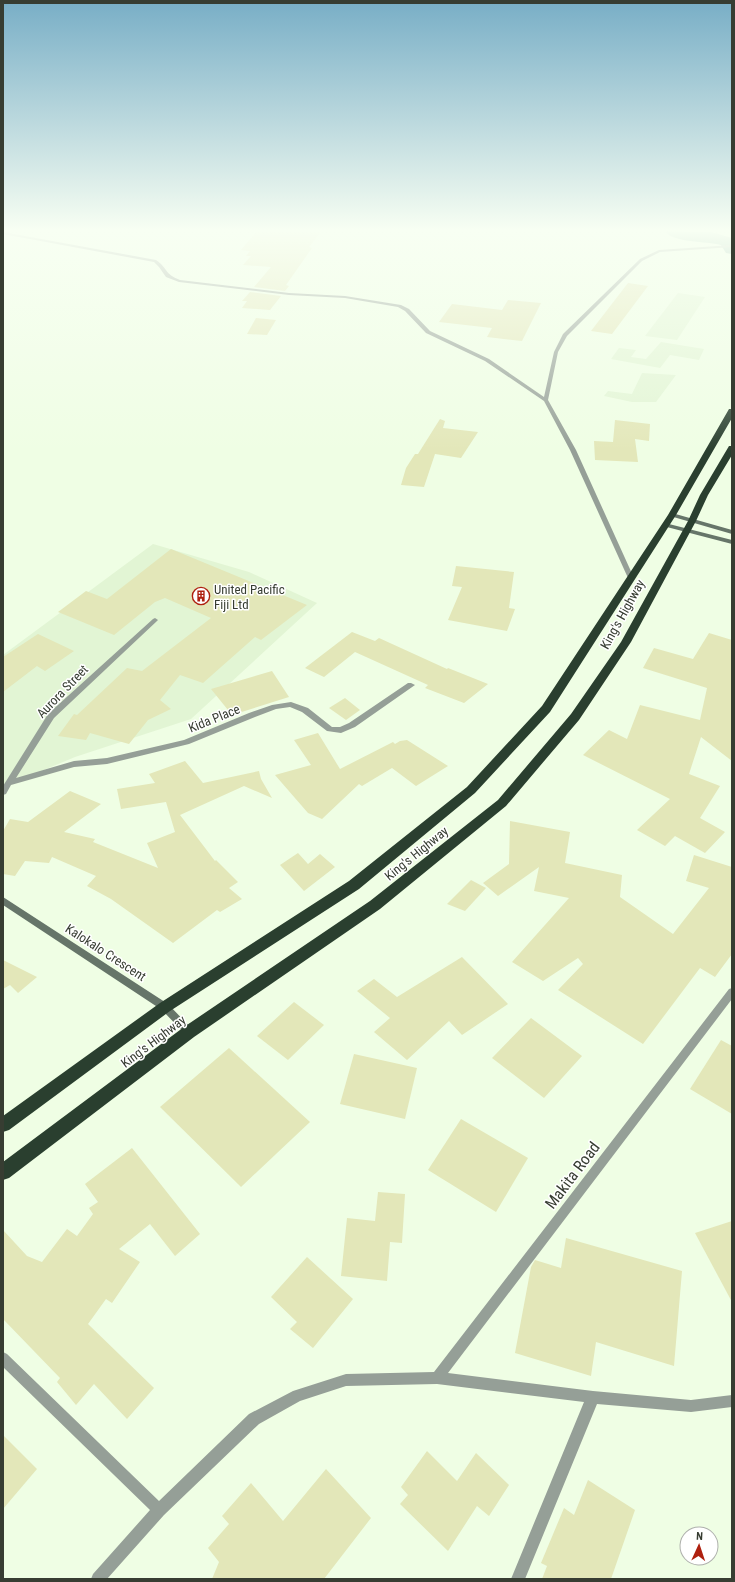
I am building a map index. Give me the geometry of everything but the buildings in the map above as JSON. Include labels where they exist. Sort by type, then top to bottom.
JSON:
[{"type":"highway","name":"King's Highway","points":[[3,1125],[166,1007],[354,885],[472,790],[546,710],[672,515],[732,411]]},
{"type":"highway","name":"King's Highway","points":[[3,1172],[189,1032],[375,905],[502,803],[575,717],[626,642],[704,495],[732,448]]},
{"type":"street","points":[[392,305],[407,310],[428,332],[487,360],[546,400],[574,450],[631,578]]},
{"type":"street","points":[[546,400],[556,352],[565,335],[594,305]]},
{"type":"street","points":[[672,515],[688,526],[732,542]]},
{"type":"street","points":[[665,525],[688,526],[732,532]]},
{"type":"street","name":"Aurora Street","points":[[3,792],[51,716],[155,620]]},
{"type":"street","name":"Kida Place","points":[[9,783],[74,764],[107,761],[186,742],[252,715],[275,707],[291,704],[305,710],[330,729],[341,730],[352,725],[411,685]]},
{"type":"street","name":"Kalokalo Crescent","points":[[3,900],[166,1007],[189,1032]]},
{"type":"street","name":"Makita Road","points":[[437,1378],[732,992]]},
{"type":"street","points":[[3,1358],[159,1510]]},
{"type":"street","points":[[98,1579],[159,1510],[254,1418],[296,1394],[346,1380],[437,1378],[593,1397],[691,1406],[732,1401]]},
{"type":"street","points":[[518,1579],[593,1397]]},
{"type":"shaded area","points":[[669,305],[700,305],[677,340],[645,336]]},
{"type":"shaded area","points":[[661,342],[704,349],[699,360],[670,355],[660,368],[611,359],[619,348],[636,350],[631,357],[646,359]]},
{"type":"shaded area","points":[[642,373],[676,375],[656,402],[632,402],[604,396],[608,391],[632,394]]},
{"type":"shaded area","points":[[153,544],[249,572],[317,603],[191,719],[75,757],[3,787],[3,655]]},
{"type":"place","name":"United Pacific Fiji Ltd","points":[[201,596]]}]
